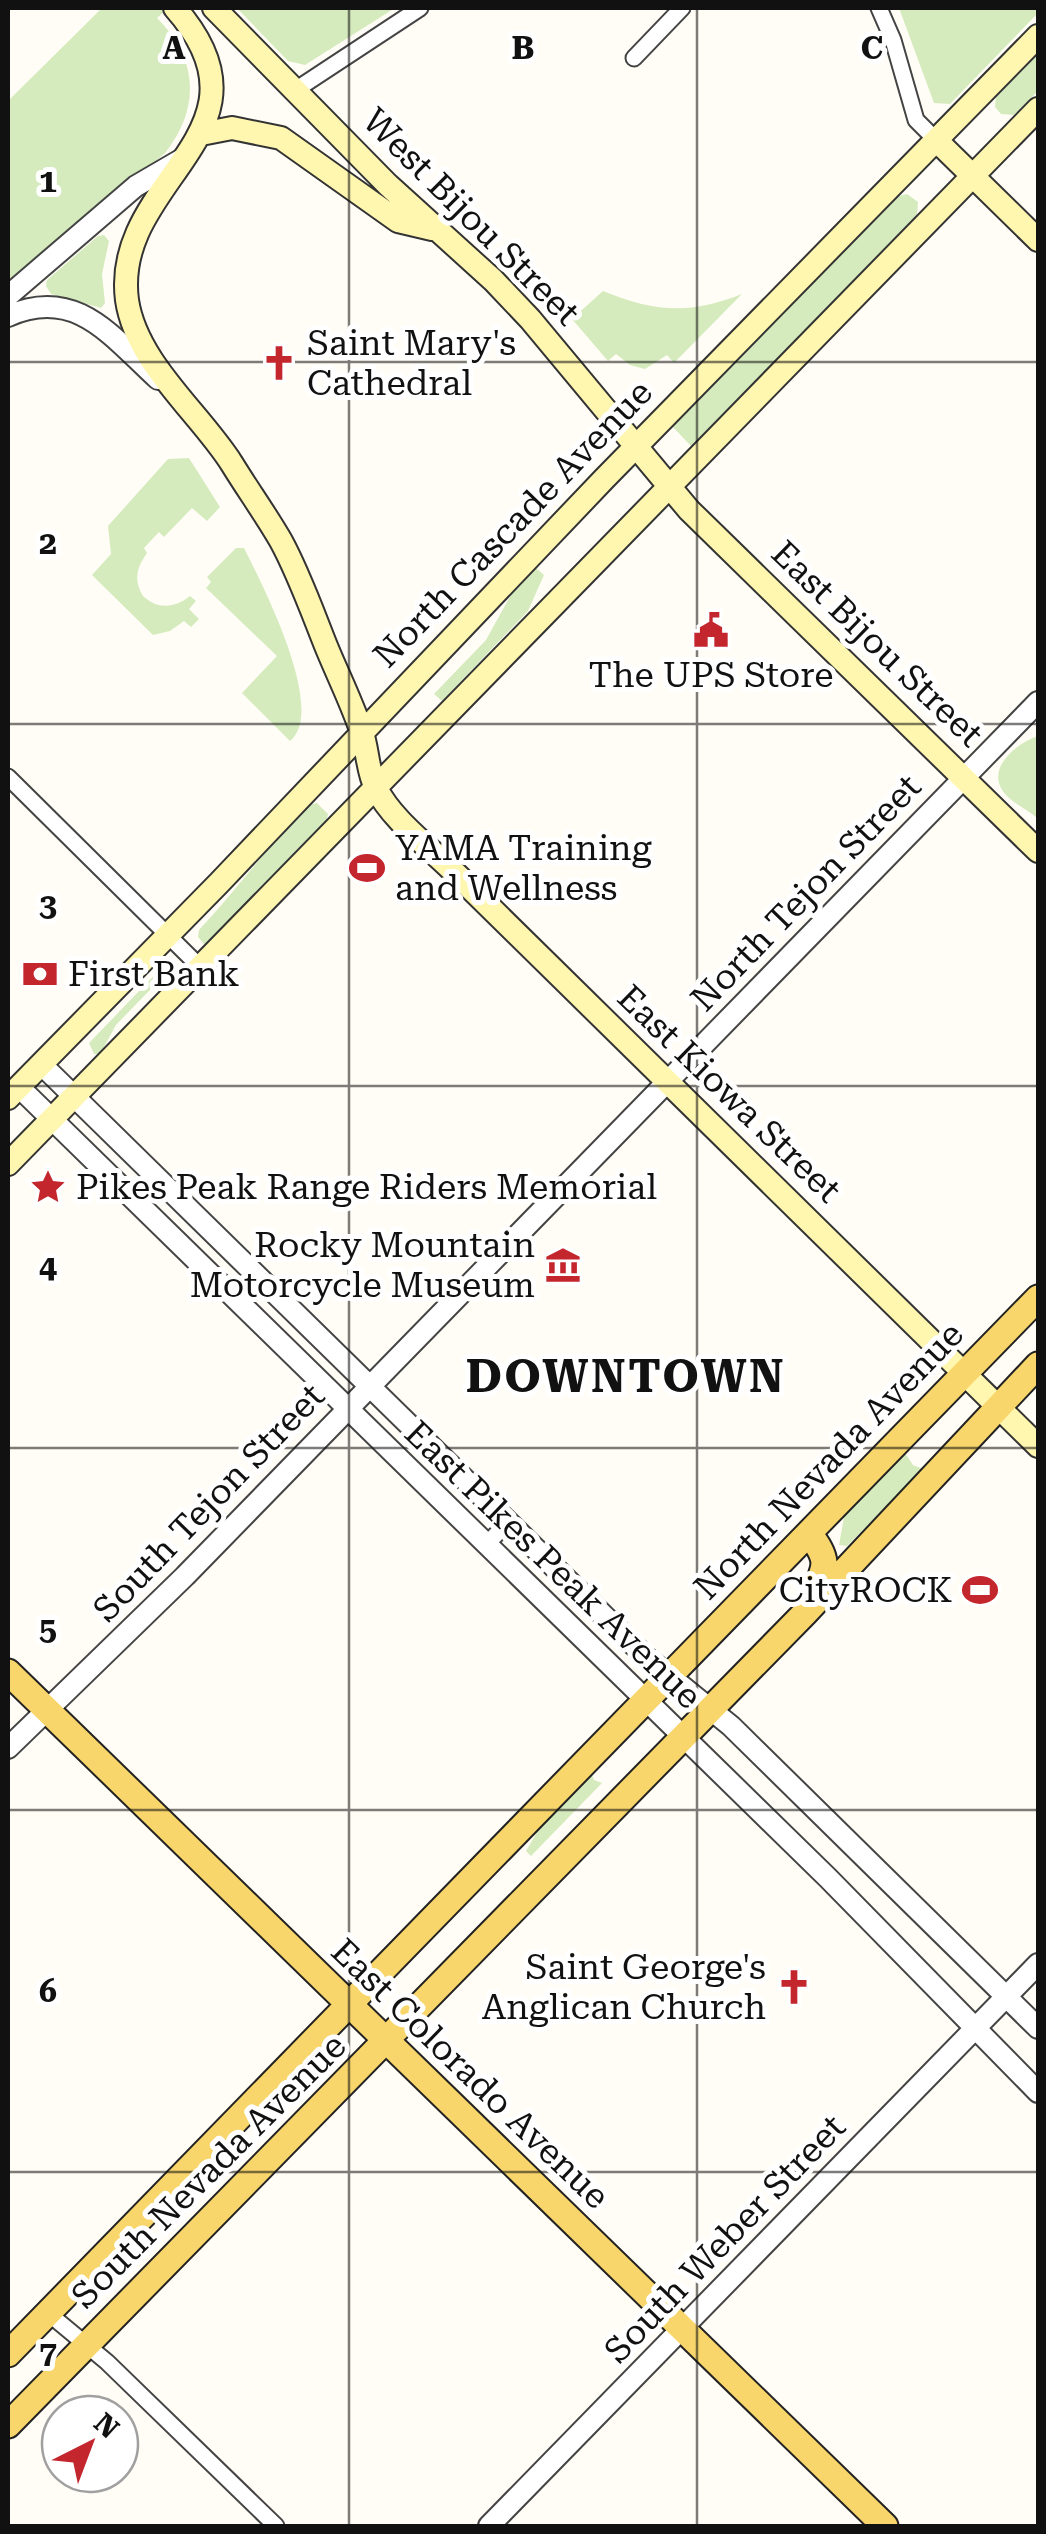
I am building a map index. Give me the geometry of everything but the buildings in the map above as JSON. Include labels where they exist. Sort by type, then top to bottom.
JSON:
[{"type":"main road","points":[[175,8],[202,41],[213,90],[201,134],[159,194],[137,234],[127,276],[132,322],[183,402],[228,457],[281,542],[362,731],[375,787]]},
{"type":"main road","name":"West Bijou Street","points":[[214,8],[436,230],[493,280],[542,332],[666,486]]},
{"type":"main road","name":"North Cascade Avenue","points":[[13,1092],[1038,36]]},
{"type":"main road","points":[[8,1164],[1038,108]]},
{"type":"main road","points":[[201,134],[232,128],[281,138],[398,221],[436,230]]},
{"type":"main road","points":[[937,141],[1038,240]]},
{"type":"main road","name":"East Bijou Street","points":[[666,486],[1038,851]]},
{"type":"main road","name":"East Kiowa Street","points":[[375,787],[393,811],[1038,1446]]},
{"type":"main road","name":"North Nevada Avenue","points":[[670,1674],[1038,1298]]},
{"type":"main road","points":[[711,1708],[806,1613],[1038,1365]]},
{"type":"main road","points":[[806,1613],[825,1564],[824,1553],[809,1532]]},
{"type":"main road","name":"East Colorado Avenue","points":[[8,1672],[885,2526]]},
{"type":"main road","name":"South Nevada Avenue","points":[[8,2354],[670,1674]]},
{"type":"main road","name":"South Nevada Avenue","points":[[8,2425],[711,1708]]},
{"type":"street","points":[[294,91],[420,8]]},
{"type":"street","points":[[634,58],[682,8]]},
{"type":"street","points":[[879,8],[893,40],[916,120],[937,141]]},
{"type":"street","points":[[8,296],[136,186],[186,157]]},
{"type":"street","points":[[8,316],[50,304],[83,314],[183,402]]},
{"type":"street","name":"North Tejon Street","points":[[369,1386],[1038,702]]},
{"type":"street","points":[[8,777],[200,966]]},
{"type":"street","name":"East Pikes Peak Avenue","points":[[42,1064],[646,1657],[711,1708],[1038,2028]]},
{"type":"street","name":"East Pikes Peak Avenue","points":[[13,1092],[52,1118],[828,1878],[1038,2092]]},
{"type":"street","points":[[141,1205],[162,1182]]},
{"type":"street","name":"South Tejon Street","points":[[8,1748],[184,1576],[369,1386]]},
{"type":"street","points":[[487,1544],[508,1522]]},
{"type":"street","name":"South Weber Street","points":[[489,2526],[1038,1964]]},
{"type":"street","points":[[48,2313],[88,2344],[276,2526]]},
{"type":"green space","points":[[102,8],[168,8],[157,18],[181,50],[187,67],[190,84],[185,118],[165,153],[8,285],[8,101]]},
{"type":"green space","points":[[237,8],[395,8],[305,65],[288,61]]},
{"type":"green space","points":[[899,8],[1038,8],[1038,13],[950,104],[934,103]]},
{"type":"green space","points":[[1038,53],[1038,91],[1014,115],[1001,114],[995,107],[996,96]]},
{"type":"green space","points":[[907,194],[918,202],[917,215],[691,446],[672,426],[899,196]]},
{"type":"green space","points":[[104,235],[109,241],[102,274],[105,303],[101,308],[51,294],[47,280]]},
{"type":"green space","points":[[603,291],[639,303],[672,308],[705,305],[742,294],[674,363],[667,355],[645,369],[630,365],[616,354],[608,361],[572,319]]},
{"type":"green space","points":[[189,458],[220,507],[207,521],[192,508],[164,537],[159,532],[144,548],[147,553],[137,579],[143,596],[155,604],[172,605],[190,596],[196,601],[189,609],[199,619],[191,627],[184,621],[170,631],[153,635],[92,575],[111,554],[108,526],[168,459]]},
{"type":"green space","points":[[236,548],[244,548],[264,588],[297,676],[300,725],[290,741],[242,693],[277,656],[206,588],[211,582],[207,577]]},
{"type":"green space","points":[[535,567],[544,575],[528,611],[442,701],[434,694],[486,640],[512,593]]},
{"type":"green space","points":[[1038,736],[1038,819],[1006,795],[998,776],[1012,751]]},
{"type":"green space","points":[[317,803],[328,814],[326,823],[210,943],[204,944],[198,937],[199,930],[294,820],[308,805]]},
{"type":"green space","points":[[169,960],[174,965],[116,1025],[100,1054],[94,1054],[89,1043]]},
{"type":"green space","points":[[905,1453],[913,1465],[923,1469],[847,1546],[839,1545],[844,1517]]},
{"type":"green space","points":[[591,1773],[594,1780],[602,1783],[531,1856],[526,1851],[543,1822]]},
{"type":"place","name":"Saint Mary's Cathedral","points":[[279,363]]},
{"type":"place","name":"The UPS Store","points":[[711,630]]},
{"type":"place","name":"YAMA Training and Wellness","points":[[367,868]]},
{"type":"place","name":"First Bank","points":[[40,974]]},
{"type":"place","name":"Pikes Peak Range Riders Memorial","points":[[48,1187]]},
{"type":"place","name":"Rocky Mountain Motorcycle Museum","points":[[563,1265]]},
{"type":"place","name":"CityROCK","points":[[980,1590]]},
{"type":"place","name":"Saint George's Anglican Church","points":[[794,1987]]},
{"type":"district","name":"DOWNTOWN","points":[[626,1376]]}]
